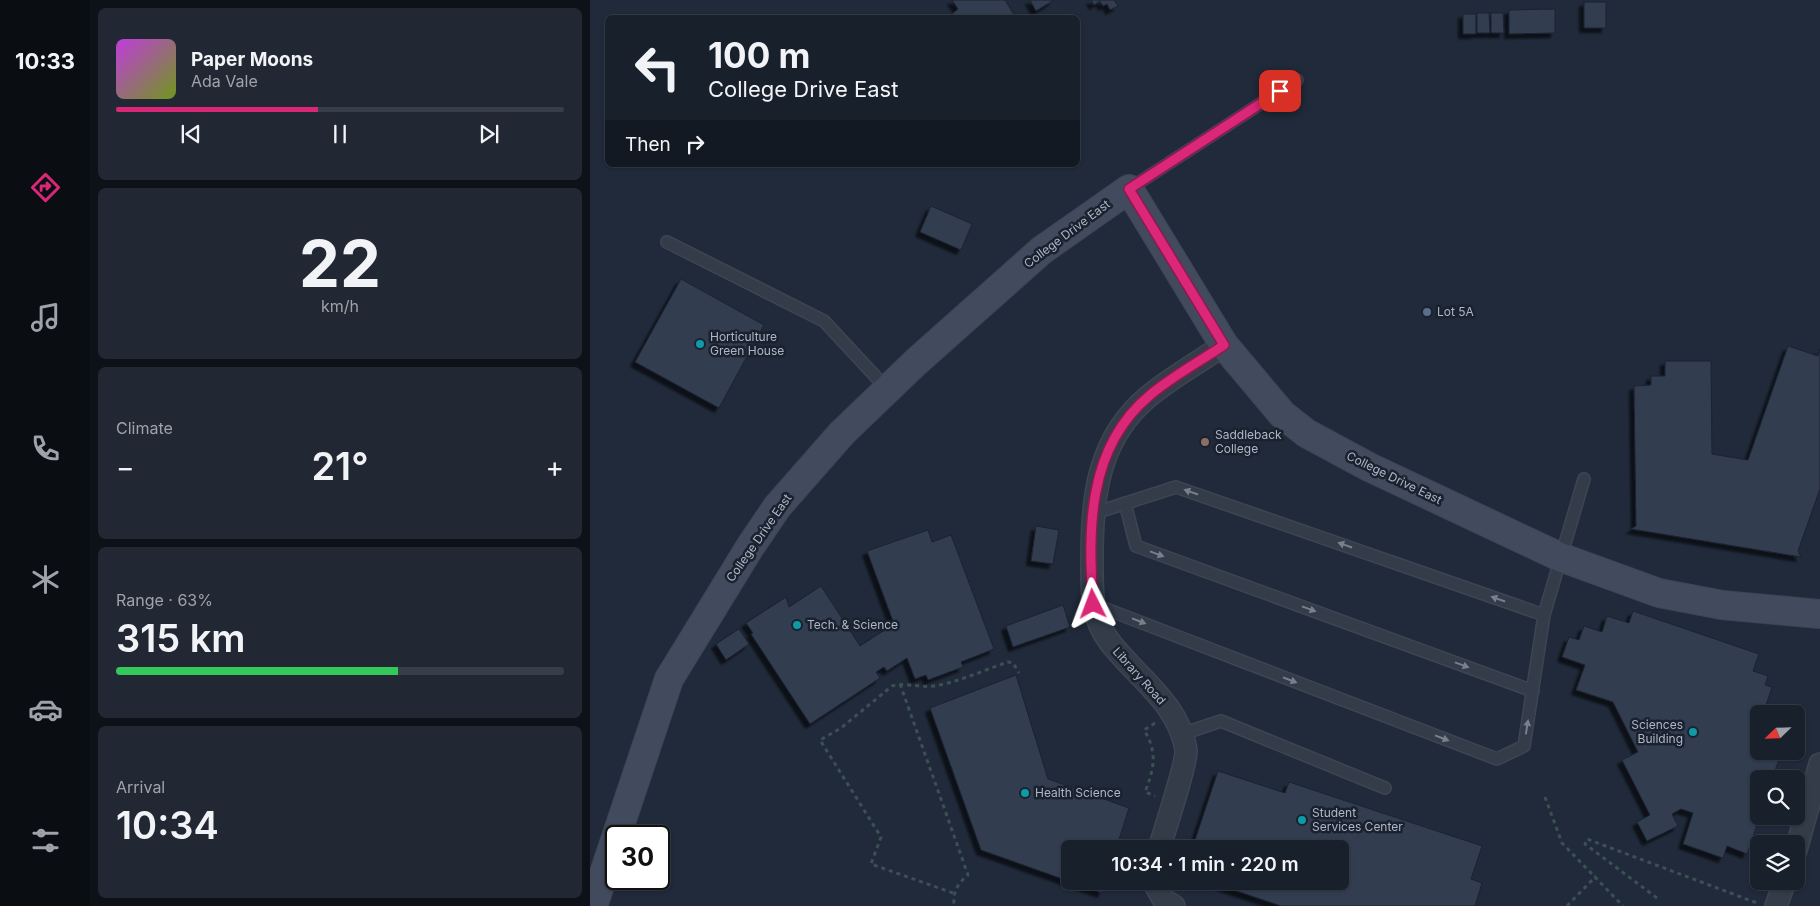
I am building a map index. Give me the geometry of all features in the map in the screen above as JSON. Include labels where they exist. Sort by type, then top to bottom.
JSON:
[{"type":"street","name":"College Drive East","points":[[592,906],[669,679],[750,547],[778,507],[842,433],[1042,250],[1129,189],[1224,345],[1282,414],[1306,433],[1369,467],[1560,557],[1659,592],[1722,606],[1820,614]]},
{"type":"street","name":"Library Road","points":[[1161,840],[1186,754],[1182,734],[1163,700],[1108,641],[1098,622],[1093,604],[1092,514],[1096,485],[1105,457],[1118,430],[1149,396],[1224,345]]},
{"type":"street","points":[[1800,835],[1820,764]]},
{"type":"street","points":[[1158,890],[1163,898],[1174,906]]},
{"type":"street","points":[[1776,906],[1782,890]]},
{"type":"lane","points":[[1129,189],[1296,80]]},
{"type":"lane","points":[[667,242],[824,322],[888,390]]},
{"type":"lane","points":[[1093,604],[1498,759],[1524,746],[1544,615],[1584,479]]},
{"type":"lane","points":[[1092,514],[1176,487],[1544,615]]},
{"type":"lane","points":[[1125,503],[1136,546],[1533,691]]},
{"type":"lane","points":[[1182,734],[1222,721],[1385,788]]},
{"type":"path","points":[[953,893],[870,864],[881,837],[820,740],[841,728],[879,695],[900,684],[912,687],[937,685],[1008,662],[1013,664],[1019,672]]},
{"type":"path","points":[[900,684],[968,875],[958,884],[953,893],[954,906]]},
{"type":"path","points":[[1159,720],[1144,730],[1152,742],[1155,754],[1154,766],[1146,792],[1172,801]]},
{"type":"path","points":[[1545,797],[1562,843],[1623,906]]},
{"type":"path","points":[[1657,898],[1585,844],[1587,839],[1753,902]]},
{"type":"path","points":[[1567,906],[1596,876]]},
{"type":"building","points":[[952,0],[1005,0],[1014,15],[951,15],[958,9]]},
{"type":"building","points":[[1030,0],[1054,0],[1036,11]]},
{"type":"building","points":[[1091,0],[1114,0],[1118,6],[1110,10],[1107,4],[1103,6],[1100,1],[1094,5]]},
{"type":"building","points":[[1584,2],[1606,2],[1606,28],[1584,28]]},
{"type":"building","points":[[1555,9],[1555,33],[1509,34],[1509,10]]},
{"type":"building","points":[[1477,13],[1489,13],[1490,33],[1477,33]]},
{"type":"building","points":[[1491,13],[1503,13],[1504,33],[1491,33]]},
{"type":"building","points":[[1463,14],[1476,14],[1476,34],[1463,34]]},
{"type":"building","points":[[931,206],[972,224],[961,250],[920,232]]},
{"type":"building","name":"Horticulture Green House","points":[[681,279],[764,325],[719,408],[635,362]]},
{"type":"building","points":[[1788,346],[1818,356],[1820,349],[1820,489],[1798,551],[1801,557],[1631,529],[1636,526],[1634,386],[1651,385],[1651,376],[1665,376],[1665,361],[1711,361],[1712,454],[1748,460]]},
{"type":"building","points":[[1036,526],[1059,530],[1053,564],[1031,561]]},
{"type":"building","name":"Tech. & Science","points":[[928,530],[932,542],[951,535],[994,649],[961,662],[963,667],[928,680],[926,675],[915,679],[907,658],[887,671],[884,667],[876,672],[880,678],[810,724],[751,634],[753,633],[746,623],[786,597],[789,607],[821,586],[860,646],[894,624],[867,551]]},
{"type":"building","points":[[1063,605],[1070,627],[1013,647],[1006,626]]},
{"type":"building","name":"Sciences Building","points":[[1633,611],[1759,654],[1753,671],[1768,676],[1765,685],[1772,687],[1766,705],[1750,705],[1750,760],[1779,760],[1775,770],[1750,770],[1750,825],[1757,825],[1754,835],[1750,835],[1750,845],[1747,854],[1727,846],[1723,858],[1683,844],[1693,813],[1681,809],[1672,814],[1678,826],[1647,841],[1637,822],[1650,815],[1622,760],[1638,752],[1613,702],[1576,690],[1585,665],[1562,657],[1569,637],[1579,640],[1584,626],[1602,632],[1607,616],[1629,623]]},
{"type":"building","points":[[739,629],[749,644],[726,660],[716,644]]},
{"type":"building","name":"Health Science","points":[[1016,675],[1048,779],[1129,808],[1119,840],[1061,840],[1061,878],[981,850],[930,708]]},
{"type":"building","name":"Student Services Center","points":[[1218,771],[1285,793],[1289,782],[1482,846],[1471,879],[1482,883],[1475,906],[1281,906],[1234,890],[1349,890],[1349,840],[1195,840]]},
{"type":"place","name":"Lot 5A","points":[[1427,312]]},
{"type":"place","name":"Horticulture Green House","points":[[700,344]]},
{"type":"place","name":"Saddleback College","points":[[1205,442]]},
{"type":"place","name":"Tech. & Science","points":[[797,625]]},
{"type":"place","name":"Sciences Building","points":[[1693,732]]},
{"type":"place","name":"Health Science","points":[[1025,793]]},
{"type":"place","name":"Student Services Center","points":[[1302,820]]},
{"type":"route","points":[[1093,604],[1092,514],[1096,485],[1105,457],[1118,430],[1149,396],[1224,345],[1129,189],[1280,91]]}]
